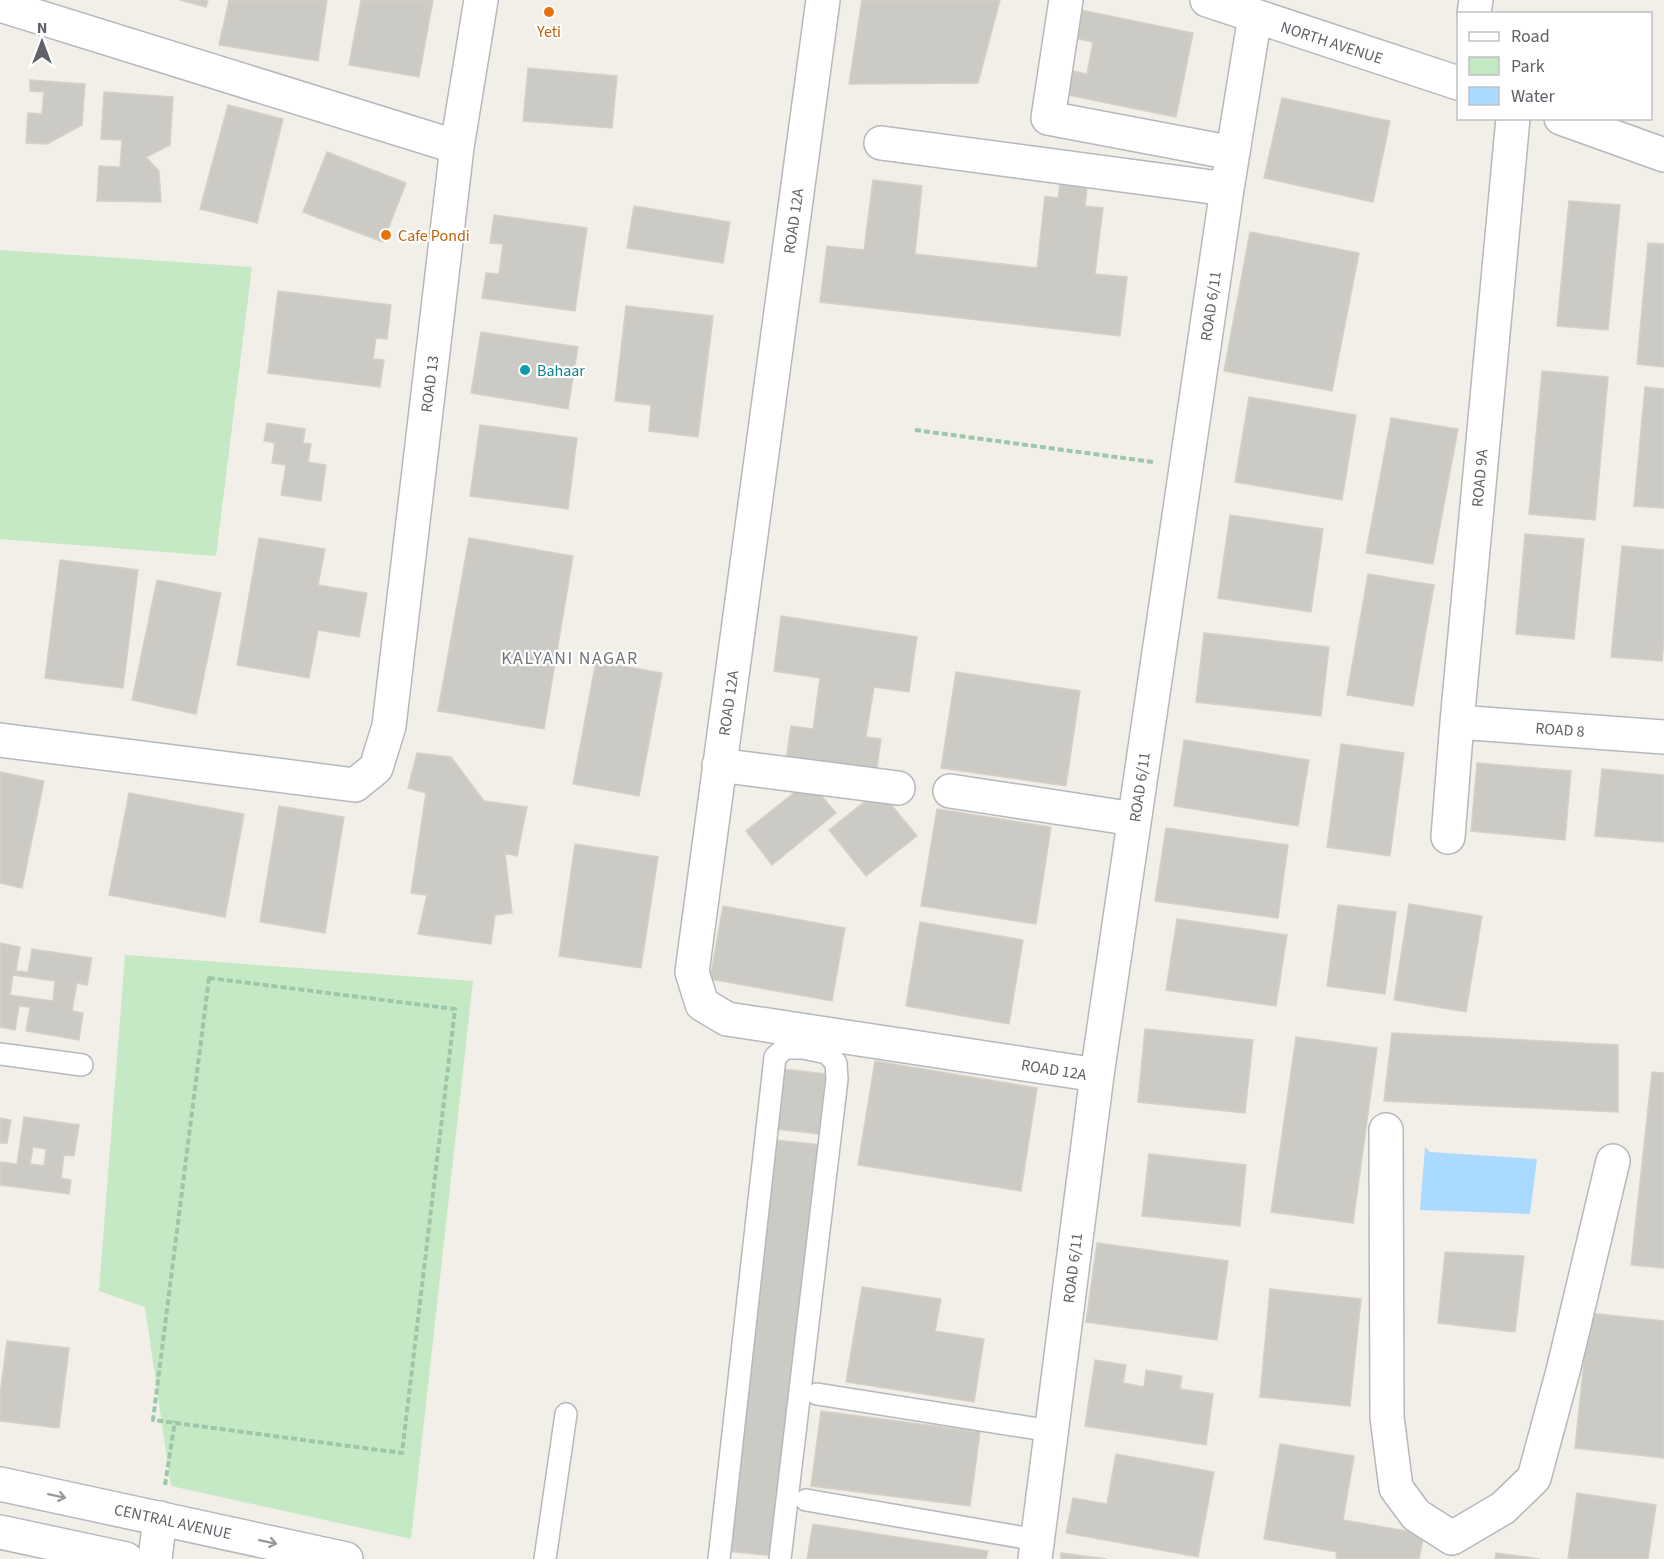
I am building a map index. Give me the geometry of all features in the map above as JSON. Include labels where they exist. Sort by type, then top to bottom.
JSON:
[{"type":"street","name":"ROAD 13","points":[[0,740],[355,785],[376,768],[389,726],[457,147],[481,0]]},
{"type":"street","name":"ROAD 12A","points":[[823,0],[692,972],[702,1004],[727,1019],[1097,1075]]},
{"type":"street","points":[[1066,0],[1048,118],[1233,153]]},
{"type":"street","name":"NORTH AVENUE","points":[[1207,0],[1457,84]]},
{"type":"street","points":[[0,5],[457,147]]},
{"type":"street","name":"ROAD 6/11","points":[[1036,1550],[1097,1075],[1227,189],[1255,16]]},
{"type":"street","name":"ROAD 9A","points":[[1448,837],[1513,120]]},
{"type":"street","points":[[1566,120],[1664,155]]},
{"type":"street","points":[[881,143],[1227,189]]},
{"type":"street","name":"ROAD 8","points":[[1457,722],[1664,737]]},
{"type":"street","points":[[719,765],[898,788]]},
{"type":"street","points":[[950,791],[1134,819]]},
{"type":"street","points":[[1386,1130],[1387,1417],[1396,1488],[1416,1515],[1450,1548],[1503,1508],[1534,1478],[1563,1371],[1613,1161]]},
{"type":"street","name":"CENTRAL AVENUE","points":[[0,1484],[346,1559]]},
{"type":"street","points":[[155,1559],[160,1518]]},
{"type":"street","points":[[0,1532],[126,1559]]},
{"type":"lane","points":[[719,1559],[775,1057],[785,1048],[803,1048],[827,1053],[836,1063],[837,1079],[780,1559]]},
{"type":"lane","points":[[0,1054],[82,1065]]},
{"type":"lane","points":[[817,1394],[1051,1431]]},
{"type":"lane","points":[[545,1559],[566,1414]]},
{"type":"lane","points":[[806,1500],[1036,1550]]},
{"type":"path","points":[[915,430],[1186,467]]},
{"type":"path","points":[[209,978],[455,1009],[402,1453],[175,1421],[153,1420],[209,978]]},
{"type":"path","points":[[160,1518],[175,1421]]},
{"type":"green space","points":[[0,250],[252,267],[216,556],[0,539]]},
{"type":"green space","points":[[125,955],[473,981],[411,1539],[171,1486],[145,1307],[99,1291]]},
{"type":"water","points":[[1425,1147],[1430,1152],[1537,1159],[1530,1214],[1420,1210]]},
{"type":"building","points":[[180,0],[208,0],[206,7]]},
{"type":"building","points":[[229,0],[327,0],[318,61],[219,45]]},
{"type":"building","points":[[361,0],[433,0],[419,77],[349,65]]},
{"type":"building","points":[[862,0],[1000,0],[978,83],[849,84]]},
{"type":"building","points":[[1071,8],[1193,33],[1176,117],[1063,94],[1068,70],[1087,74],[1093,42],[1065,36]]},
{"type":"building","points":[[528,68],[617,76],[612,128],[523,121]]},
{"type":"building","points":[[30,80],[85,84],[82,125],[47,144],[26,143],[28,113],[42,114],[44,92],[30,91]]},
{"type":"building","points":[[104,92],[173,97],[170,145],[146,157],[159,171],[161,202],[97,201],[99,166],[120,167],[122,140],[101,139]]},
{"type":"building","points":[[1282,98],[1390,121],[1373,202],[1264,178]]},
{"type":"building","points":[[228,105],[283,119],[257,223],[200,209]]},
{"type":"building","points":[[327,152],[406,183],[383,242],[303,212]]},
{"type":"building","points":[[873,180],[922,186],[915,254],[1037,268],[1045,196],[1058,198],[1060,184],[1087,187],[1085,206],[1103,208],[1095,274],[1127,277],[1120,336],[820,302],[827,246],[864,250]]},
{"type":"building","points":[[1569,201],[1620,205],[1608,330],[1557,326]]},
{"type":"building","points":[[634,206],[730,222],[723,263],[627,248]]},
{"type":"building","points":[[494,215],[587,228],[575,311],[482,298],[486,273],[499,274],[503,244],[490,243]]},
{"type":"building","points":[[1250,232],[1359,253],[1332,391],[1224,371]]},
{"type":"building","points":[[1648,243],[1664,244],[1664,367],[1637,364]]},
{"type":"building","points":[[278,291],[391,305],[387,339],[376,338],[373,359],[384,360],[380,387],[268,373]]},
{"type":"building","points":[[626,306],[713,316],[698,437],[649,431],[651,405],[615,401]]},
{"type":"building","name":"Bahaar","points":[[481,332],[578,347],[568,409],[471,393]]},
{"type":"building","points":[[1542,371],[1608,377],[1595,520],[1529,514]]},
{"type":"building","points":[[1645,387],[1664,389],[1664,508],[1634,506]]},
{"type":"building","points":[[1249,397],[1356,415],[1342,500],[1235,482]]},
{"type":"building","points":[[1391,418],[1458,429],[1433,564],[1366,553]]},
{"type":"building","points":[[267,423],[305,429],[303,443],[311,444],[308,462],[326,465],[321,501],[281,495],[286,465],[272,463],[275,443],[264,441]]},
{"type":"building","points":[[480,425],[577,438],[568,509],[470,496]]},
{"type":"building","points":[[1230,515],[1323,529],[1311,612],[1218,598]]},
{"type":"building","points":[[1525,534],[1584,539],[1574,639],[1516,634]]},
{"type":"building","points":[[259,538],[325,549],[318,585],[367,593],[359,637],[318,630],[309,678],[237,665]]},
{"type":"building","points":[[469,538],[573,556],[544,729],[438,711]]},
{"type":"building","points":[[1622,546],[1664,550],[1662,661],[1611,657]]},
{"type":"building","points":[[60,560],[138,570],[123,688],[45,678]]},
{"type":"building","points":[[1368,574],[1434,585],[1413,706],[1347,695]]},
{"type":"building","points":[[157,580],[221,593],[196,714],[132,700]]},
{"type":"building","points":[[781,616],[917,637],[909,692],[874,687],[866,737],[881,739],[876,774],[786,760],[791,726],[813,729],[820,678],[774,671]]},
{"type":"building","points":[[1204,633],[1329,647],[1321,716],[1196,702]]},
{"type":"building","points":[[596,661],[662,673],[639,796],[573,784]]},
{"type":"building","points":[[956,672],[1080,691],[1066,786],[941,768]]},
{"type":"building","points":[[1184,740],[1309,760],[1298,826],[1174,806]]},
{"type":"building","points":[[1341,744],[1404,753],[1390,856],[1327,847]]},
{"type":"building","points":[[417,753],[451,757],[484,801],[527,807],[517,856],[505,853],[512,913],[495,915],[491,944],[418,934],[427,895],[411,893],[426,793],[408,788]]},
{"type":"building","points":[[1477,763],[1571,771],[1565,840],[1471,831]]},
{"type":"building","points":[[1602,769],[1664,775],[1664,842],[1595,836]]},
{"type":"building","points":[[0,772],[44,781],[22,888],[0,883]]},
{"type":"building","points":[[809,781],[836,813],[772,865],[746,831]]},
{"type":"building","points":[[879,790],[917,836],[866,876],[829,830]]},
{"type":"building","points":[[129,793],[244,814],[225,917],[109,895]]},
{"type":"building","points":[[279,806],[344,817],[325,933],[260,922]]},
{"type":"building","points":[[937,809],[1051,827],[1036,924],[921,906]]},
{"type":"building","points":[[1166,828],[1288,845],[1278,918],[1155,901]]},
{"type":"building","points":[[575,844],[658,857],[641,968],[559,956]]},
{"type":"building","points":[[1409,904],[1482,916],[1466,1012],[1394,1000]]},
{"type":"building","points":[[1338,905],[1396,912],[1385,994],[1327,986]]},
{"type":"building","points":[[723,906],[845,928],[832,1001],[710,979]]},
{"type":"building","points":[[1177,919],[1287,935],[1276,1006],[1166,990]]},
{"type":"building","points":[[920,922],[1023,940],[1009,1024],[906,1006]]},
{"type":"building","points":[[0,943],[20,947],[16,971],[28,972],[32,949],[92,958],[87,985],[77,983],[72,1011],[83,1013],[79,1040],[26,1031],[30,1007],[19,1006],[15,1030],[0,1027]],"holes":[[[13,975],[55,981],[53,1001],[10,995]]]},
{"type":"building","points":[[1145,1029],[1253,1040],[1245,1113],[1138,1102]]},
{"type":"building","points":[[1392,1033],[1618,1045],[1618,1112],[1384,1101]]},
{"type":"building","points":[[1296,1037],[1377,1048],[1353,1223],[1271,1212]]},
{"type":"building","points":[[875,1061],[1037,1088],[1021,1191],[858,1165]]},
{"type":"building","points":[[783,1069],[826,1074],[819,1134],[776,1129]]},
{"type":"building","points":[[1652,1072],[1664,1073],[1664,1268],[1631,1265]]},
{"type":"building","points":[[24,1117],[79,1125],[74,1156],[64,1155],[61,1178],[71,1180],[69,1194],[0,1185],[0,1162],[17,1164]],"holes":[[[33,1147],[46,1149],[44,1166],[30,1164]]]},
{"type":"building","points":[[0,1118],[11,1120],[7,1143],[0,1143]]},
{"type":"building","points":[[775,1140],[821,1145],[774,1556],[728,1551]]},
{"type":"building","points":[[1149,1154],[1246,1165],[1240,1226],[1142,1216]]},
{"type":"building","points":[[1097,1243],[1228,1261],[1217,1340],[1086,1322]]},
{"type":"building","points":[[1445,1252],[1524,1256],[1515,1332],[1438,1323]]},
{"type":"building","points":[[862,1287],[941,1299],[935,1331],[984,1339],[974,1402],[846,1382]]},
{"type":"building","points":[[1270,1289],[1361,1299],[1350,1406],[1260,1397]]},
{"type":"building","points":[[1589,1313],[1664,1321],[1664,1458],[1575,1448]]},
{"type":"building","points":[[7,1341],[69,1348],[59,1428],[0,1421],[0,1395]]},
{"type":"building","points":[[1095,1360],[1126,1365],[1123,1383],[1144,1387],[1146,1370],[1182,1376],[1180,1389],[1213,1394],[1206,1445],[1085,1426]]},
{"type":"building","points":[[821,1411],[980,1432],[970,1506],[811,1486]]},
{"type":"building","points":[[1280,1444],[1354,1456],[1343,1520],[1424,1534],[1419,1559],[1336,1559],[1337,1552],[1264,1539]]},
{"type":"building","points":[[1116,1454],[1214,1472],[1198,1557],[1066,1533],[1073,1498],[1107,1504]]},
{"type":"building","points":[[1577,1493],[1656,1505],[1648,1559],[1568,1559]]},
{"type":"building","points":[[813,1524],[988,1551],[986,1559],[807,1559]]},
{"type":"building","points":[[1061,1553],[1107,1559],[1061,1559]]},
{"type":"building","points":[[1496,1553],[1540,1559],[1495,1559]]},
{"type":"place","name":"Yeti","points":[[549,12]]},
{"type":"place","name":"Cafe Pondi","points":[[386,235]]},
{"type":"place","name":"Bahaar","points":[[525,370]]},
{"type":"district","name":"KALYANI NAGAR","points":[[570,658]]}]
